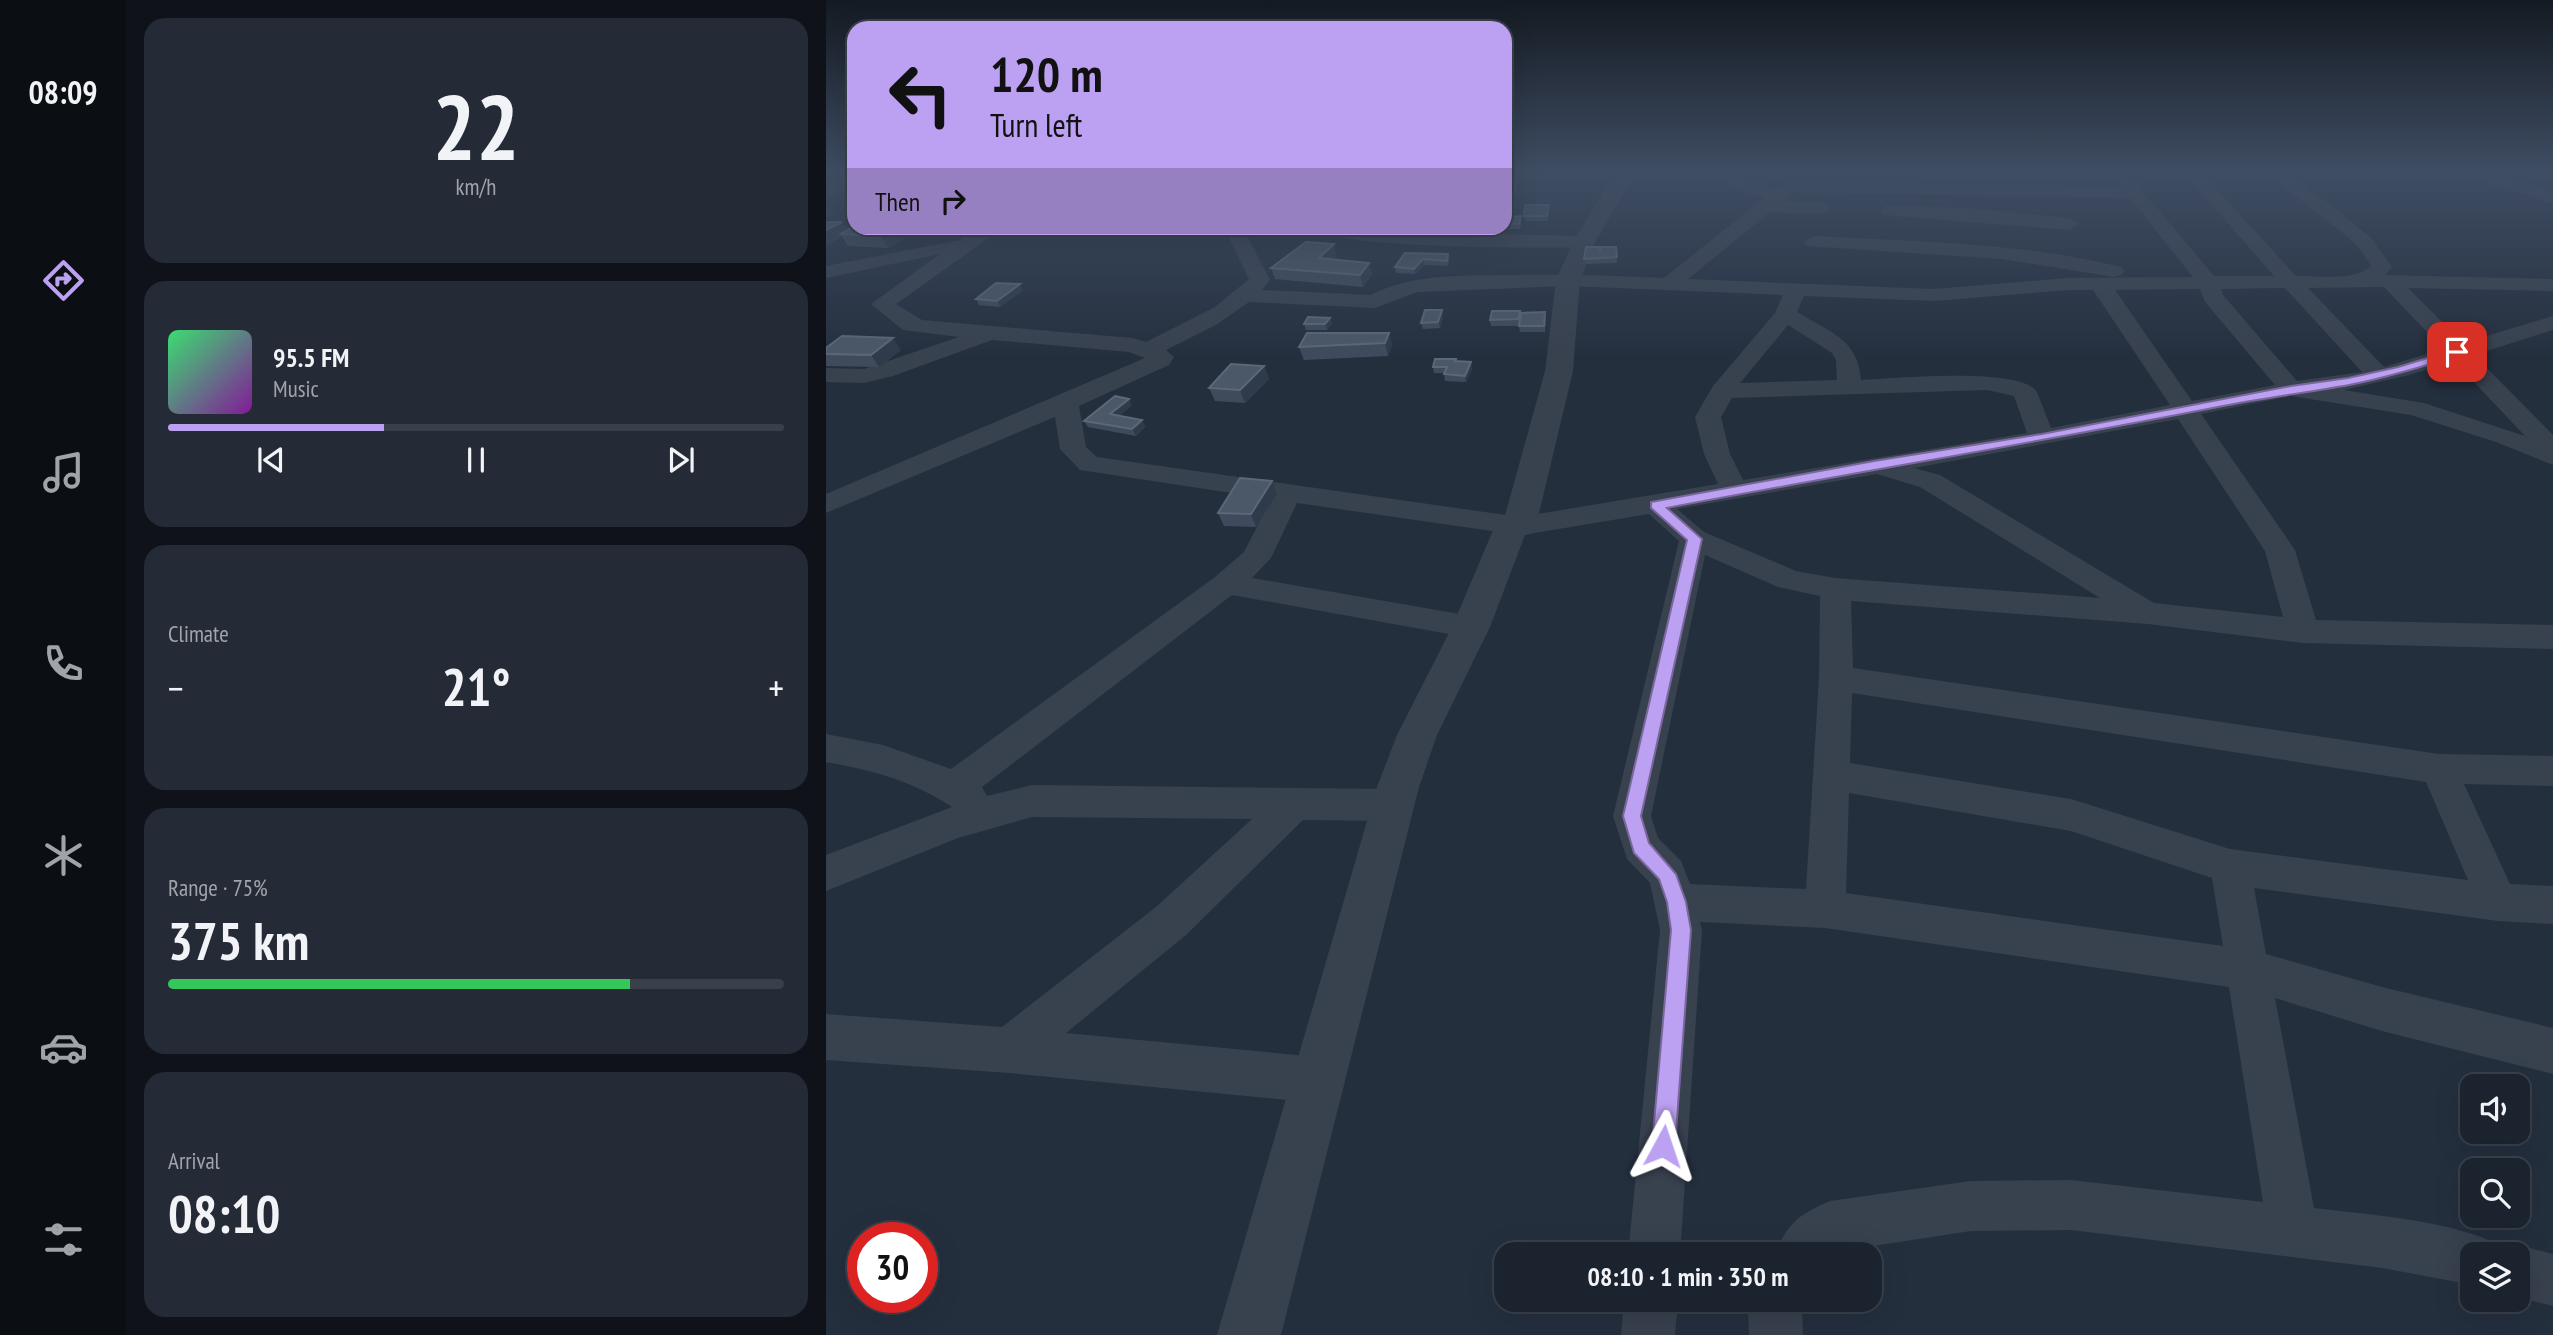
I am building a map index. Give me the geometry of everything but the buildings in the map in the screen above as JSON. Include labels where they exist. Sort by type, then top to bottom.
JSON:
[{"type":"street","points":[[1249,1335],[1393,805],[1418,736],[1471,627],[1515,527],[1559,371],[1568,280],[1589,233]]},
{"type":"street","points":[[1670,283],[1731,233]]},
{"type":"street","points":[[2074,233],[2095,275],[2280,550],[2304,631]]},
{"type":"street","points":[[2168,233],[2208,282],[2213,297],[2291,389],[2415,408],[2505,437],[2553,457]]},
{"type":"street","points":[[2247,233],[2323,318],[2379,375]]},
{"type":"street","points":[[2352,282],[2372,275],[2382,267],[2379,258],[2354,233]]},
{"type":"street","points":[[826,504],[1161,360],[1162,357],[1133,345],[911,325],[882,304],[979,235]]},
{"type":"street","points":[[1148,350],[1247,296],[1260,280],[1237,235]]},
{"type":"street","points":[[1366,235],[1383,238],[1584,242]]},
{"type":"street","points":[[826,272],[968,242]]},
{"type":"street","points":[[1814,242],[2016,253],[2095,275],[2162,283],[2390,281],[2553,285]]},
{"type":"street","points":[[1247,296],[1375,302],[1391,293],[1415,286],[1463,282],[1568,280],[1934,295],[2068,284],[2095,275]]},
{"type":"street","points":[[2390,281],[2553,450]]},
{"type":"street","points":[[1735,491],[1717,454],[1708,417],[1722,391],[1785,314],[1796,291]]},
{"type":"street","points":[[1785,314],[1840,348],[1849,360],[1850,387]]},
{"type":"street","points":[[1066,403],[1073,449],[1089,464],[1515,527],[2042,438],[2291,389],[2379,375],[2542,327],[2553,348]]},
{"type":"street","points":[[826,375],[864,376],[885,371],[992,333]]},
{"type":"street","points":[[1722,391],[1987,383],[2014,387],[2025,392],[2042,438]]},
{"type":"street","points":[[1874,465],[1930,481],[2148,613]]},
{"type":"street","points":[[954,787],[1226,584],[1256,558],[1288,493]]},
{"type":"street","points":[[1656,505],[1695,539],[1789,579],[1835,589],[2148,613],[2304,631],[2553,637]]},
{"type":"street","points":[[1655,1242],[1681,930],[1667,874],[1641,847],[1632,816],[1695,539]]},
{"type":"street","points":[[1226,584],[1471,627]]},
{"type":"street","points":[[1825,909],[1836,678],[1835,589]]},
{"type":"street","points":[[1836,678],[2440,769],[2553,771]]},
{"type":"street","points":[[826,748],[905,764],[954,787],[986,811]]},
{"type":"street","points":[[2440,769],[2498,902]]},
{"type":"street","points":[[1832,775],[2071,815],[2230,867],[2498,902],[2553,905]]},
{"type":"street","points":[[826,873],[929,830],[986,811],[1032,801],[1393,805]]},
{"type":"street","points":[[1009,1050],[1171,921],[1294,804]]},
{"type":"street","points":[[2230,867],[2250,970],[2293,1232]]},
{"type":"street","points":[[1676,902],[1825,909],[2250,970],[2382,1009],[2553,1051]]},
{"type":"street","points":[[826,1037],[1009,1050],[1318,1080]]},
{"type":"street","points":[[1809,1242],[1830,1227],[1971,1206],[2071,1205],[2382,1242],[2460,1257]]},
{"type":"street","points":[[2530,1274],[2553,1280]]},
{"type":"street","points":[[1648,1335],[1650,1312]]},
{"type":"street","points":[[1775,1312],[1776,1335]]},
{"type":"route","points":[[1663,1146],[1681,930],[1667,874],[1641,847],[1632,816],[1695,539],[1656,505],[1874,465],[2042,438],[2291,389],[2348,382],[2401,370],[2457,352]]}]
